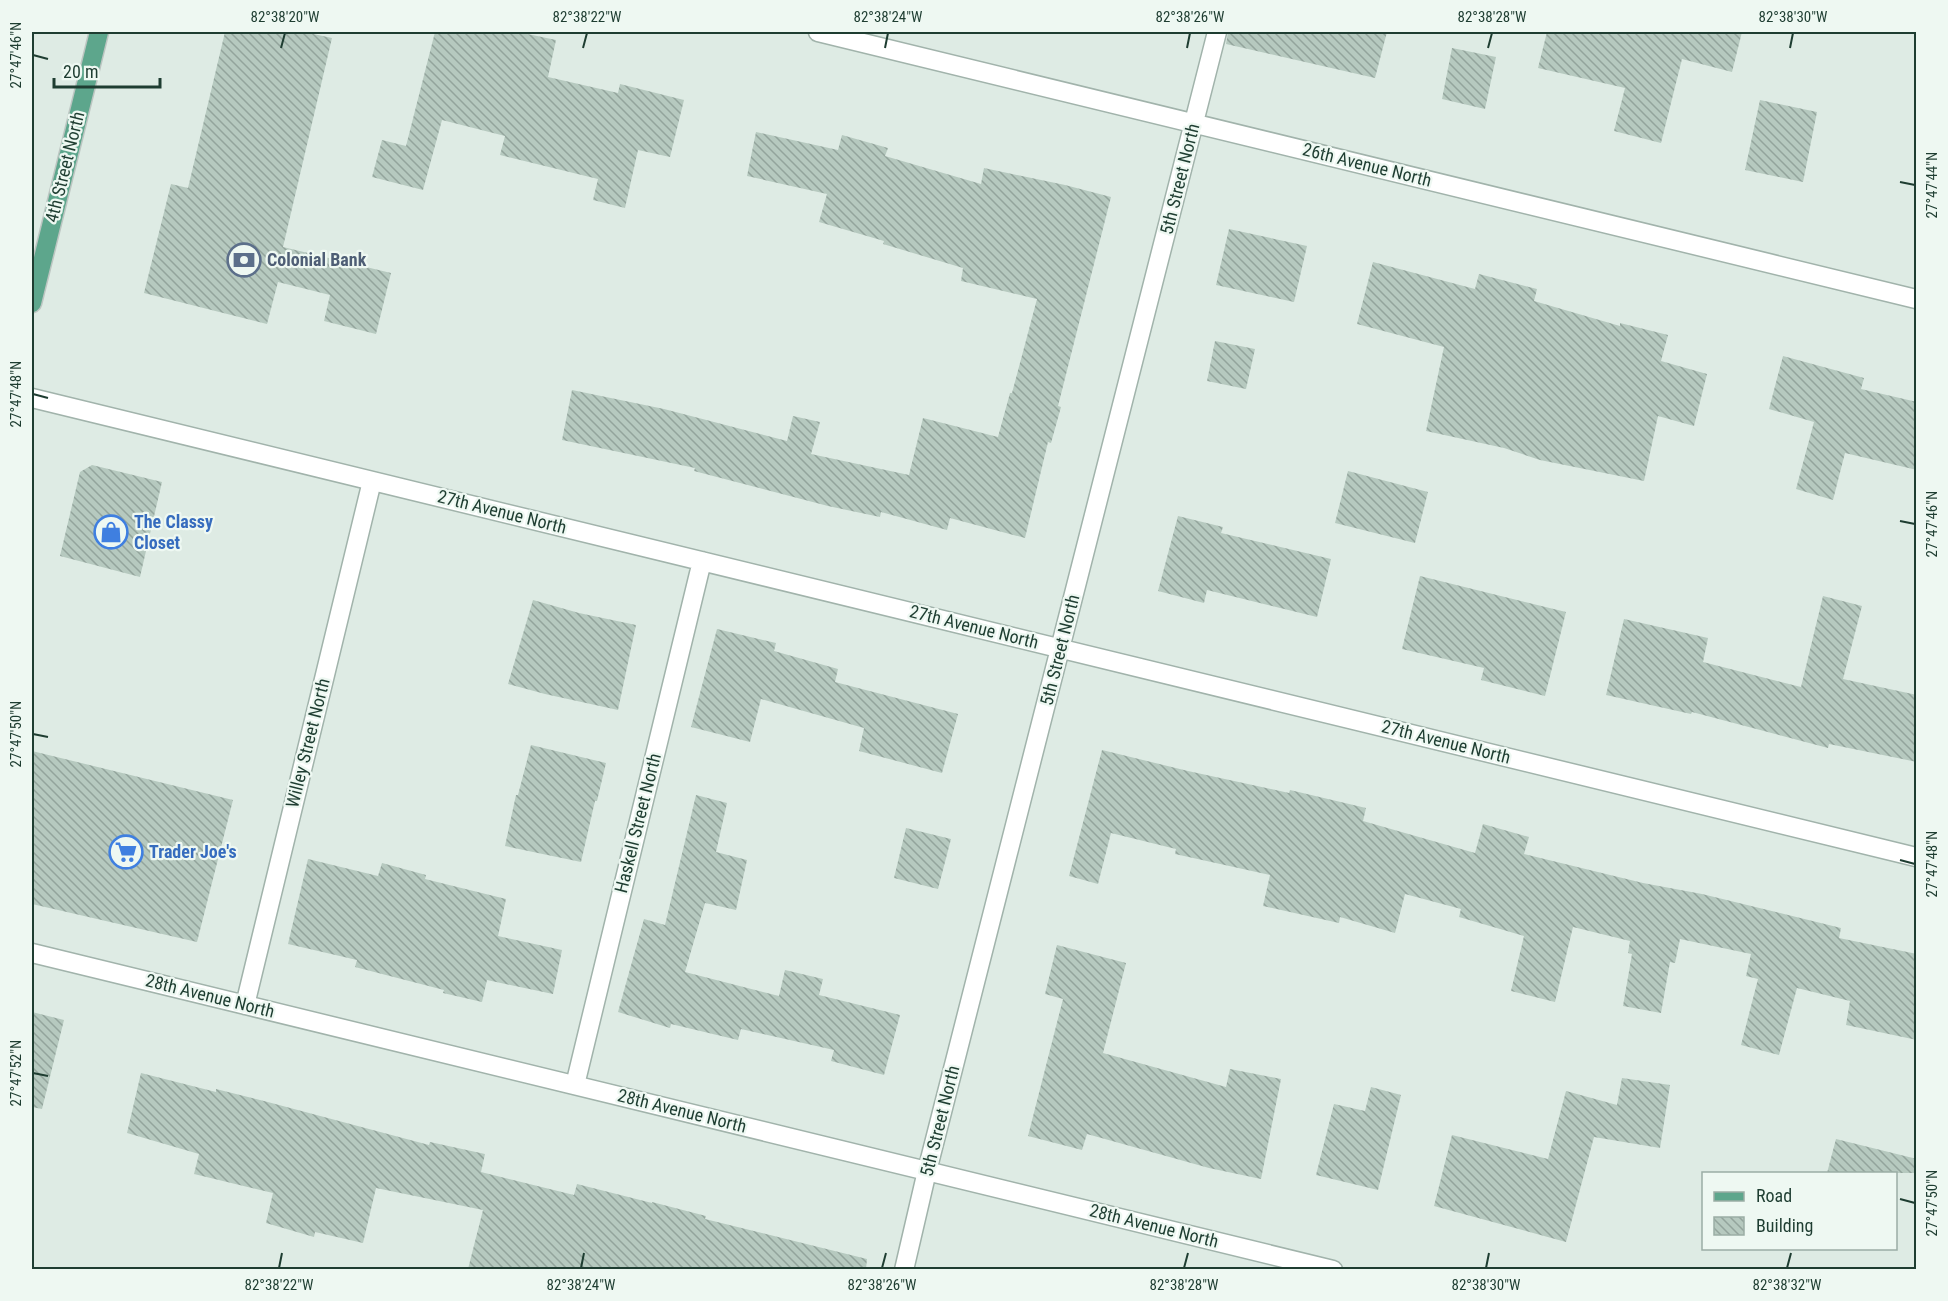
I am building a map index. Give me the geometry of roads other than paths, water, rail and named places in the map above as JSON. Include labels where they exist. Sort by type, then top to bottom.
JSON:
[{"type":"main road","name":"4th Street North","points":[[32,303],[99,32]]},
{"type":"street","name":"26th Avenue North","points":[[818,32],[1917,299]]},
{"type":"street","name":"5th Street North","points":[[904,1269],[1217,32]]},
{"type":"street","name":"27th Avenue North","points":[[32,398],[1917,857]]},
{"type":"street","name":"Willey Street North","points":[[245,1005],[372,481]]},
{"type":"street","name":"Haskell Street North","points":[[574,1085],[702,561]]},
{"type":"street","name":"28th Avenue North","points":[[32,953],[1333,1269]]},
{"type":"place","name":"Colonial Bank","points":[[244,260]]},
{"type":"place","name":"The Classy Closet","points":[[111,532]]},
{"type":"place","name":"Trader Joe's","points":[[126,852]]}]
